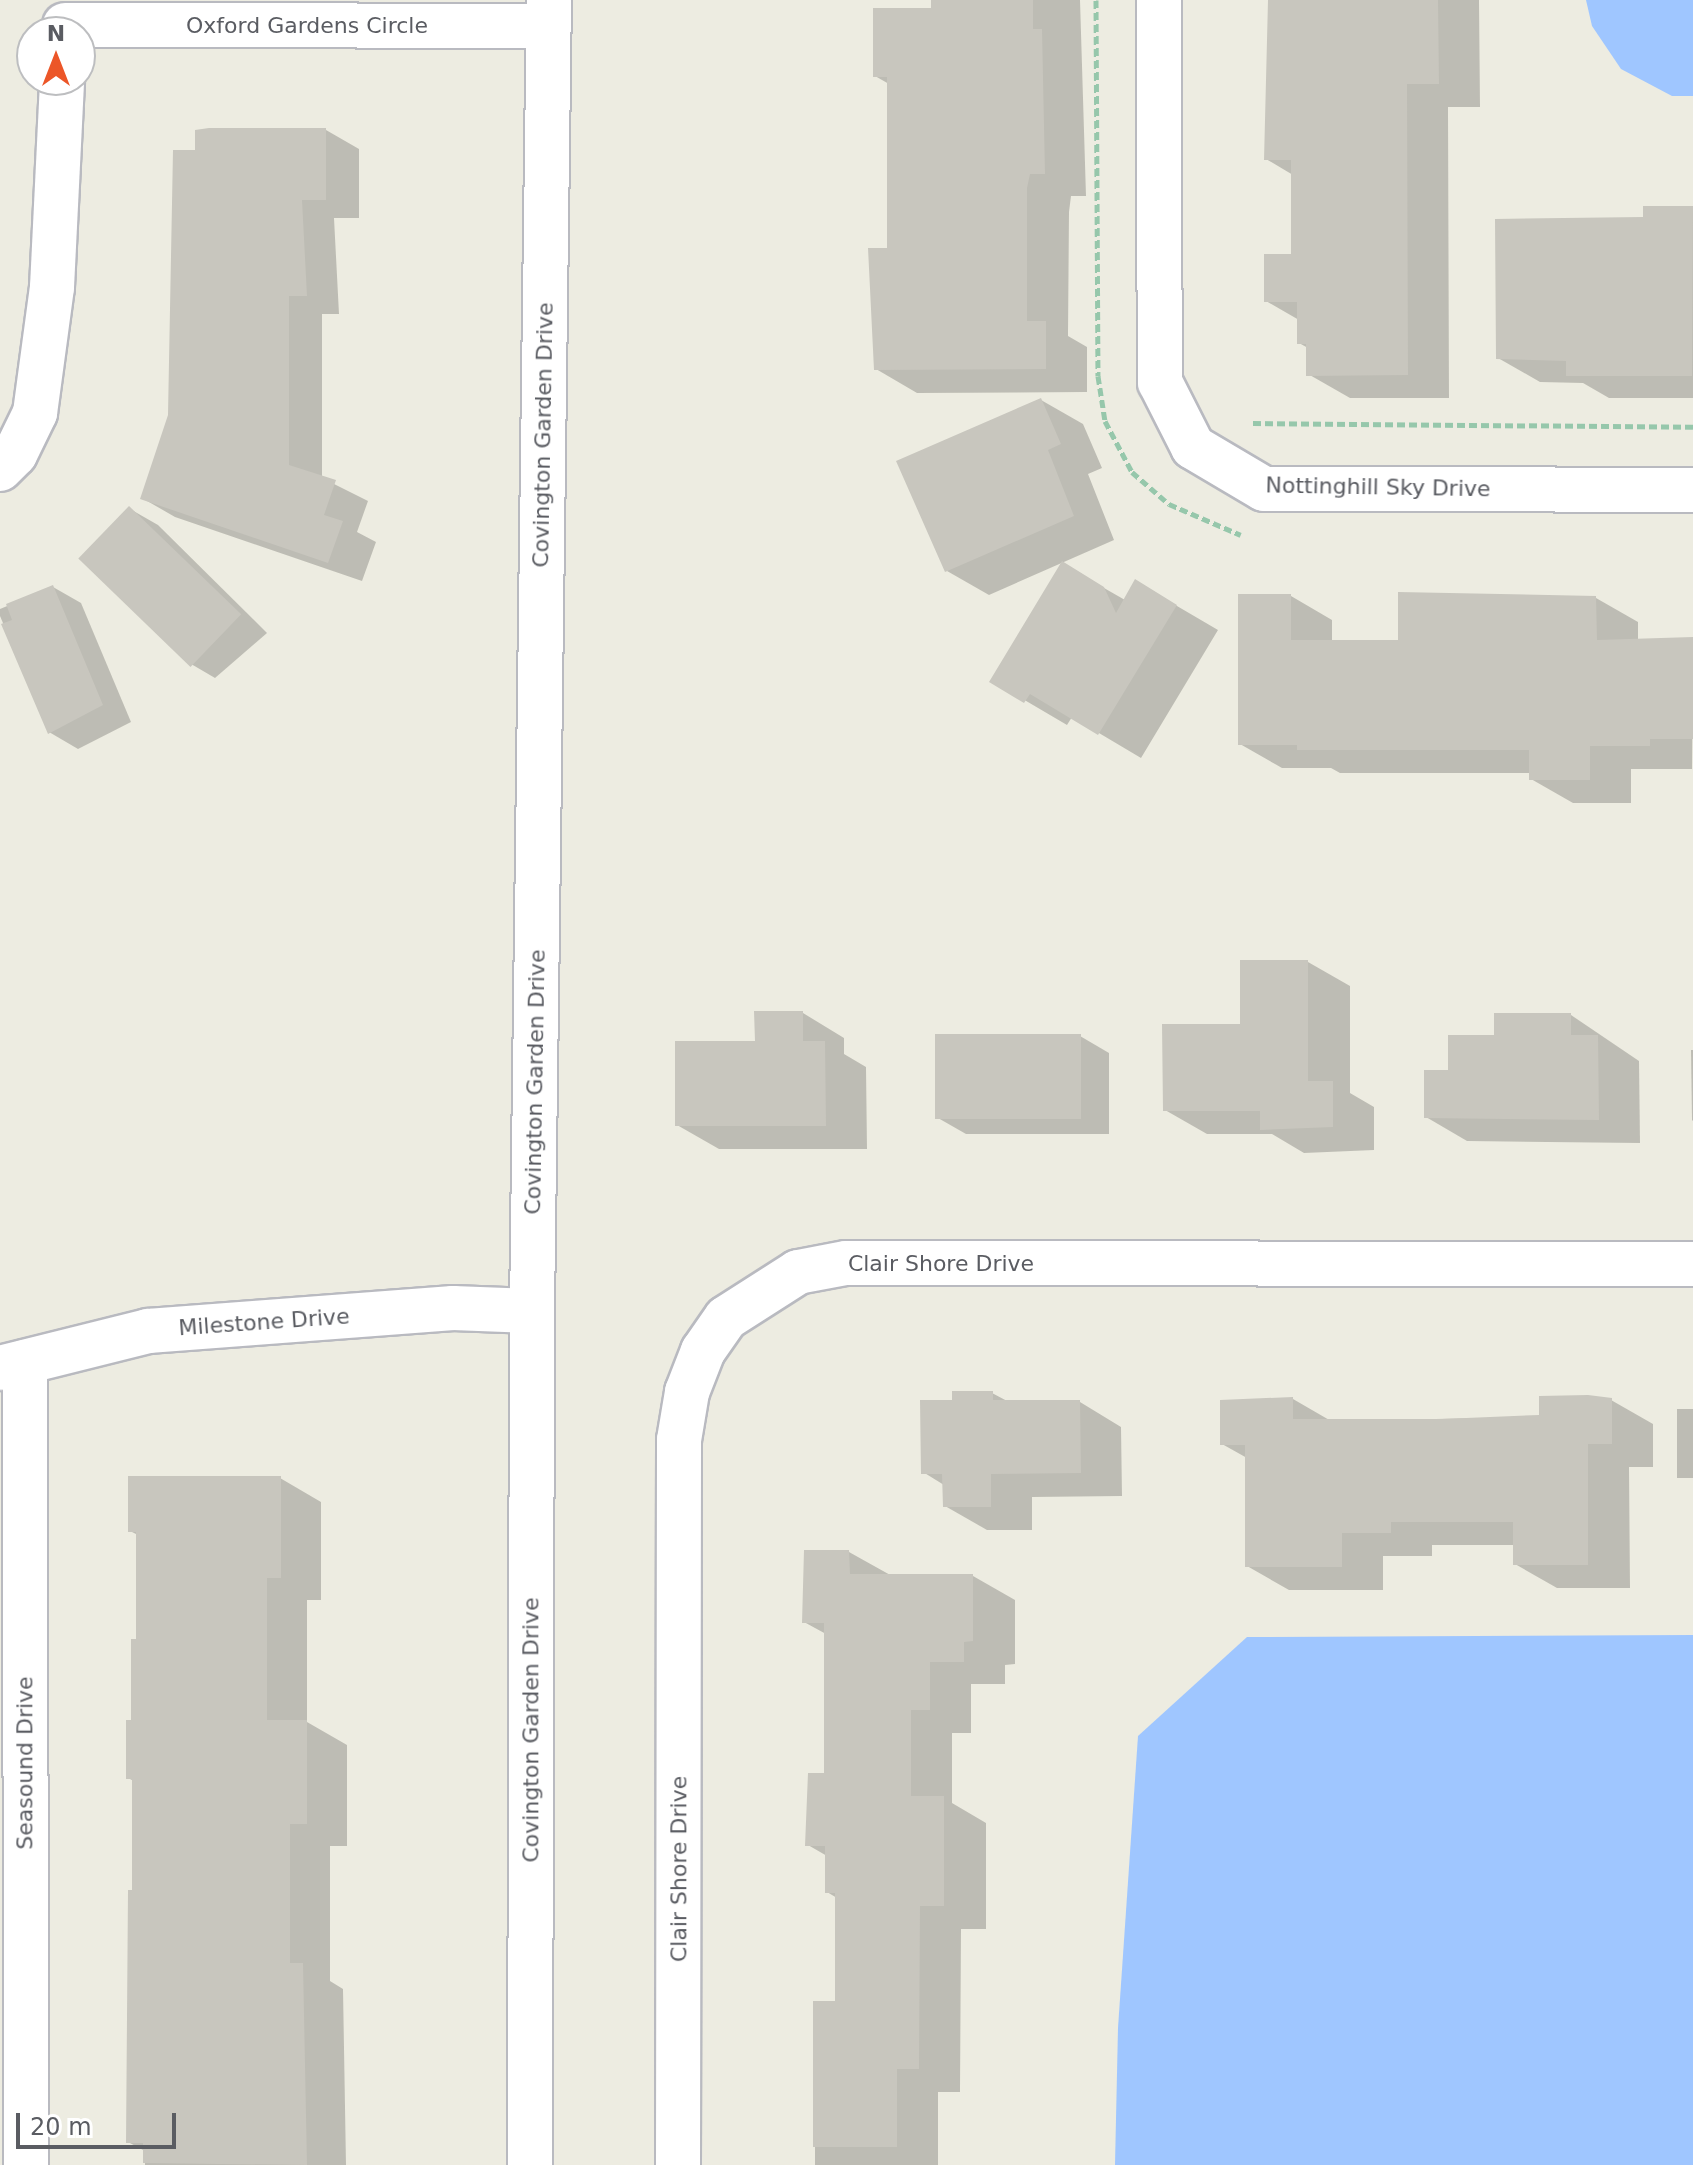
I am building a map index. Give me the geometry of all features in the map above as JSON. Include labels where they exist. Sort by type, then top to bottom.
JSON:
[{"type":"street","name":"Nottinghill Sky Drive","points":[[1159,0],[1160,382],[1193,447],[1264,489],[1693,490]]},
{"type":"street","name":"Oxford Gardens Circle","points":[[96,19],[548,13]]},
{"type":"street","name":"Covington Garden Drive","points":[[530,2165],[532,1311],[548,13]]},
{"type":"street","points":[[0,469],[15,454],[35,413],[52,287],[61,96]]},
{"type":"street","name":"Clair Shore Drive","points":[[678,2165],[679,1440],[687,1392],[703,1351],[726,1318],[798,1272],[846,1263],[1693,1264]]},
{"type":"street","name":"Milestone Drive","points":[[12,1365],[148,1331],[453,1308],[532,1311]]},
{"type":"street","name":"Seasound Drive","points":[[12,1365],[17,2150]]},
{"type":"path","points":[[1096,0],[1098,376],[1105,421],[1132,472],[1169,504],[1229,534],[1255,536]]},
{"type":"path","points":[[1246,422],[1292,427],[1693,427]]},
{"type":"water","points":[[1586,0],[1693,0],[1693,96],[1672,96],[1621,69],[1592,26]]},
{"type":"water","points":[[1693,1635],[1693,2165],[1115,2165],[1118,2028],[1138,1736],[1247,1637]]},
{"type":"building","points":[[931,0],[1033,0],[1033,29],[1042,29],[1045,174],[1030,174],[1027,188],[1027,321],[1046,321],[1046,369],[874,370],[868,248],[887,248],[887,77],[873,77],[873,8],[931,8]]},
{"type":"building","points":[[1268,0],[1438,0],[1439,84],[1407,84],[1408,375],[1306,376],[1306,344],[1297,344],[1297,302],[1264,302],[1264,254],[1291,254],[1291,160],[1264,160]]},
{"type":"building","points":[[326,128],[326,200],[302,200],[307,296],[289,296],[289,465],[336,480],[324,515],[343,521],[328,563],[140,499],[168,415],[173,150],[195,150],[195,130]]},
{"type":"building","points":[[1643,206],[1693,206],[1692,376],[1566,376],[1566,361],[1496,359],[1495,219],[1643,217]]},
{"type":"building","points":[[1041,398],[1061,444],[1048,450],[1074,516],[945,572],[896,461]]},
{"type":"building","points":[[129,506],[241,614],[191,667],[78,559]]},
{"type":"building","points":[[1062,561],[1104,587],[1116,613],[1135,579],[1177,605],[1098,735],[1030,694],[1024,703],[989,682]]},
{"type":"building","points":[[53,585],[103,705],[48,734],[1,624],[12,620],[6,604]]},
{"type":"building","points":[[1398,592],[1596,596],[1597,640],[1693,637],[1693,739],[1650,739],[1650,746],[1590,746],[1590,780],[1529,780],[1529,750],[1297,750],[1297,745],[1238,745],[1238,594],[1291,594],[1291,640],[1398,640]]},
{"type":"building","points":[[1240,960],[1308,960],[1308,1081],[1333,1081],[1333,1127],[1260,1130],[1260,1111],[1163,1111],[1162,1024],[1240,1024]]},
{"type":"building","points":[[754,1011],[803,1011],[803,1041],[825,1041],[826,1126],[675,1126],[675,1041],[755,1041]]},
{"type":"building","points":[[1494,1013],[1571,1013],[1571,1035],[1598,1035],[1599,1120],[1424,1118],[1424,1070],[1448,1070],[1448,1035],[1494,1035]]},
{"type":"building","points":[[935,1034],[1081,1034],[1081,1119],[935,1119]]},
{"type":"building","points":[[952,1391],[993,1391],[993,1400],[1080,1400],[1081,1473],[991,1474],[991,1507],[943,1507],[942,1474],[921,1474],[920,1400],[952,1400]]},
{"type":"building","points":[[1539,1396],[1612,1398],[1612,1444],[1588,1444],[1588,1565],[1513,1565],[1513,1522],[1391,1522],[1391,1533],[1342,1533],[1342,1567],[1245,1567],[1245,1445],[1220,1445],[1220,1400],[1293,1397],[1293,1419],[1442,1419],[1539,1415]]},
{"type":"building","points":[[128,1476],[281,1476],[281,1578],[267,1578],[267,1720],[307,1720],[307,1824],[290,1824],[290,1963],[303,1963],[307,2165],[143,2163],[143,2143],[126,2143],[132,1779],[126,1779],[126,1720],[131,1720],[131,1639],[136,1639],[136,1532],[128,1532]]},
{"type":"building","points":[[804,1550],[849,1550],[850,1574],[973,1574],[973,1641],[964,1642],[964,1662],[930,1662],[930,1710],[911,1710],[911,1796],[944,1796],[944,1906],[920,1906],[919,2069],[897,2069],[897,2147],[813,2147],[813,2001],[835,2001],[835,1893],[825,1893],[825,1846],[805,1846],[808,1773],[824,1773],[824,1623],[802,1623]]}]
